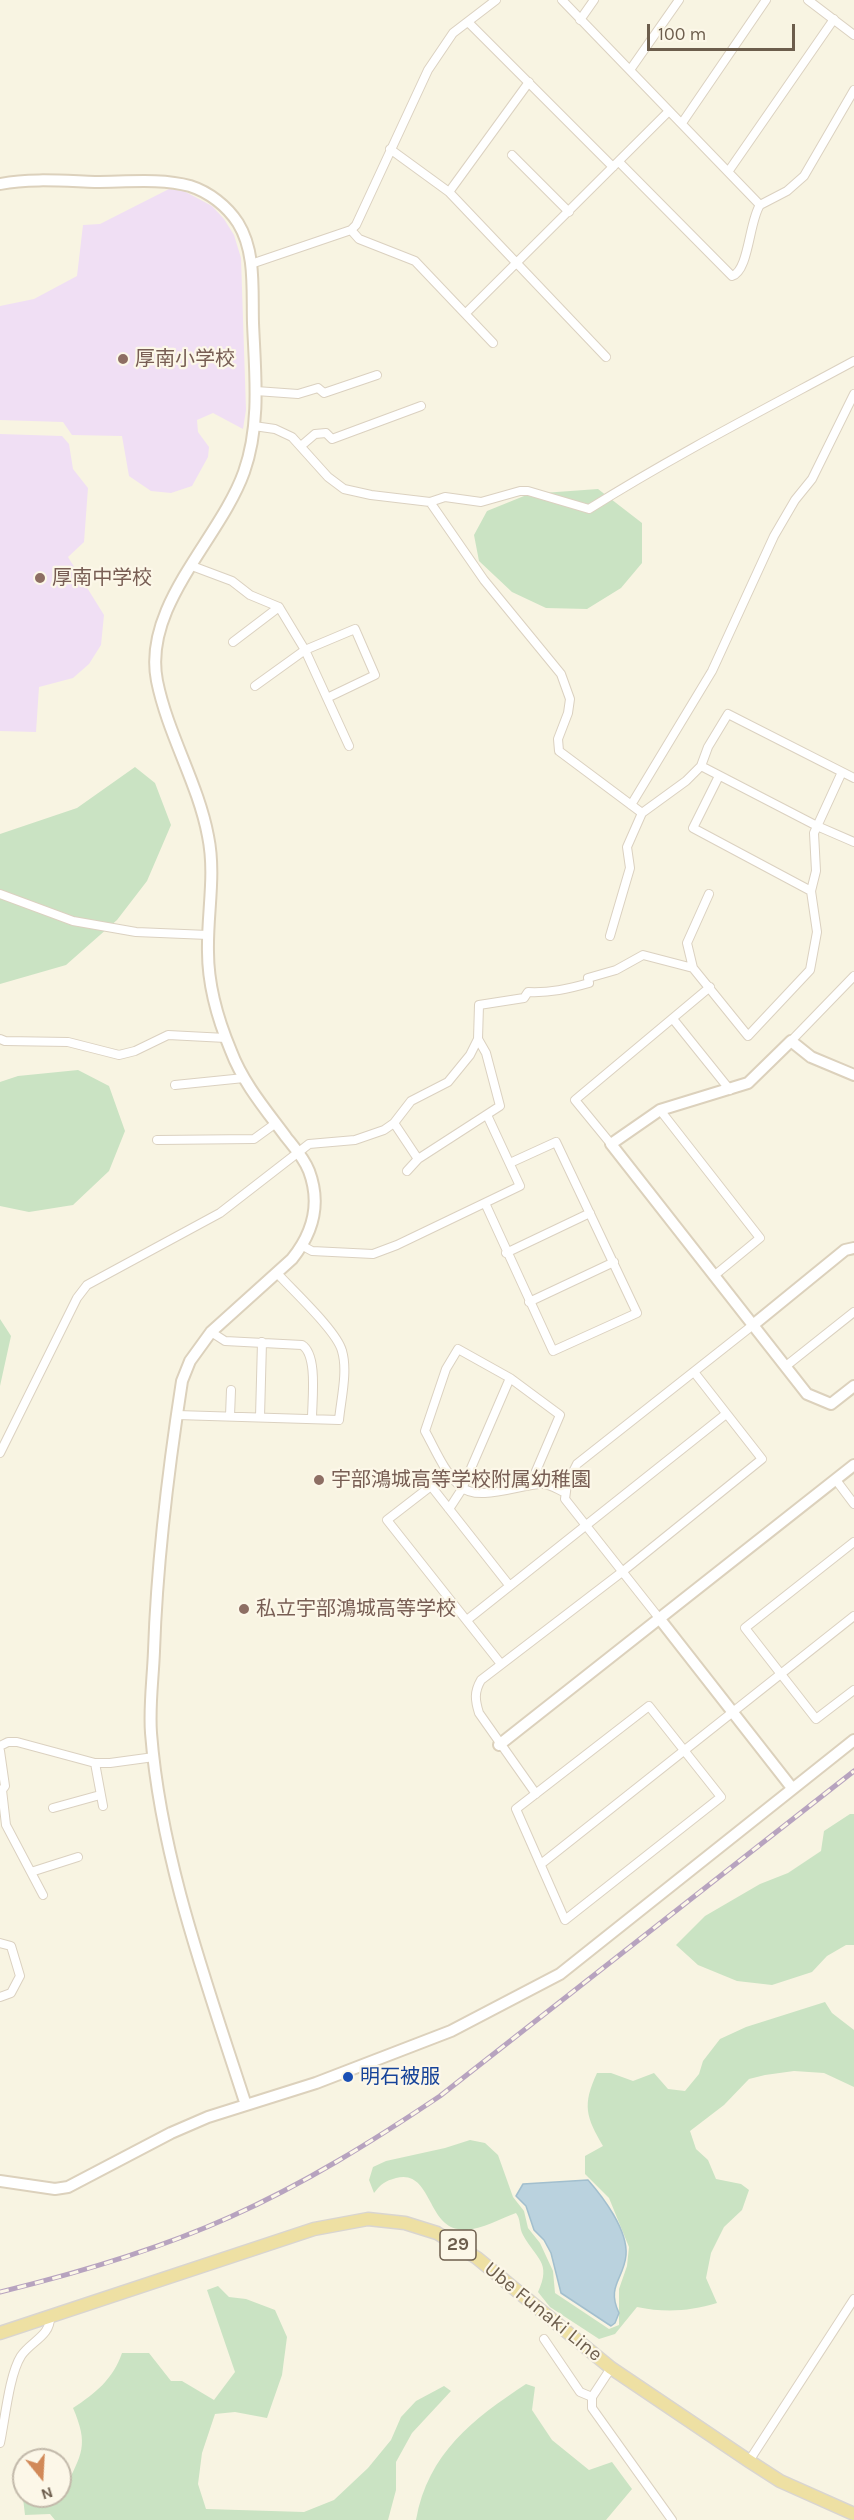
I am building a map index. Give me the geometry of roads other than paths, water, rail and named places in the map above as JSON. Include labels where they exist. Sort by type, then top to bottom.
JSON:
[{"type":"main road","name":"Ube Funaki Line","points":[[0,2333],[314,2229],[368,2219],[422,2227],[463,2249],[611,2368],[749,2461],[780,2481],[854,2514]]},
{"type":"street","points":[[251,264],[351,230],[356,225],[428,70],[453,33],[495,0]]},
{"type":"street","points":[[562,0],[760,205]]},
{"type":"street","points":[[580,20],[594,0]]},
{"type":"street","points":[[630,70],[679,0]]},
{"type":"street","points":[[682,123],[766,0]]},
{"type":"street","points":[[808,0],[854,34]]},
{"type":"street","points":[[728,172],[834,19]]},
{"type":"street","points":[[468,22],[732,276],[739,272],[743,263],[752,224],[760,205],[787,191],[804,176],[854,90]]},
{"type":"street","points":[[448,192],[529,82]]},
{"type":"street","points":[[466,313],[669,111]]},
{"type":"street","points":[[390,148],[448,192],[606,357]]},
{"type":"street","points":[[512,155],[568,212]]},
{"type":"street","points":[[0,184],[30,181],[160,182],[191,187],[211,196],[237,221],[246,240],[251,264],[256,391],[252,443],[243,475],[227,510],[162,620],[156,645],[155,667],[163,703],[203,815],[208,837],[212,879],[208,935],[210,979],[226,1038],[244,1078],[310,1174],[315,1203],[312,1225],[303,1246],[277,1273],[211,1332],[190,1361],[182,1381],[161,1529],[151,1730],[164,1821],[190,1932],[246,2105]]},
{"type":"street","points":[[351,230],[359,239],[415,261],[493,343]]},
{"type":"street","points":[[254,426],[275,429],[292,437],[328,477],[344,489],[371,495],[430,502],[445,497],[481,502],[520,491],[528,491],[589,510],[692,451],[715,435],[854,360]]},
{"type":"street","points":[[256,391],[298,394],[318,388],[324,393],[377,375]]},
{"type":"street","points":[[631,805],[712,671],[774,536],[795,500],[812,479],[854,394]]},
{"type":"street","points":[[301,446],[315,434],[326,433],[332,439],[421,406]]},
{"type":"street","points":[[430,502],[484,580],[561,674],[570,699],[568,713],[558,739],[559,751],[642,813]]},
{"type":"street","points":[[192,566],[232,581],[250,595],[279,607],[305,650],[348,746]]},
{"type":"street","points":[[233,642],[279,607]]},
{"type":"street","points":[[255,686],[305,650],[355,629],[375,675],[327,698]]},
{"type":"street","points":[[610,936],[630,868],[627,847],[642,813],[686,781],[701,766],[708,747],[728,714],[854,778]]},
{"type":"street","points":[[701,766],[817,826],[854,842]]},
{"type":"street","points":[[709,894],[687,943],[693,968],[748,1036],[810,970],[817,932],[812,891],[816,871],[814,833],[842,772]]},
{"type":"street","points":[[719,776],[693,828],[812,891]]},
{"type":"street","points":[[0,894],[73,921],[136,932],[208,935]]},
{"type":"street","points":[[0,1452],[77,1298],[87,1285],[220,1213],[309,1144],[355,1140],[384,1130],[394,1123],[411,1101],[448,1082],[470,1055],[478,1039],[479,1005],[524,998],[528,992],[548,993],[581,986],[589,983],[588,978],[625,966],[643,955],[693,968]]},
{"type":"street","points":[[611,1144],[660,1110],[748,1083],[854,976]]},
{"type":"street","points":[[710,987],[575,1100],[807,1394],[831,1404],[854,1386]]},
{"type":"street","points":[[673,1019],[730,1090]]},
{"type":"street","points":[[0,1039],[68,1042],[119,1054],[135,1051],[168,1035],[226,1038]]},
{"type":"street","points":[[407,1171],[418,1159],[500,1106],[486,1053],[478,1039]]},
{"type":"street","points":[[791,1041],[811,1057],[854,1075]]},
{"type":"street","points":[[175,1085],[244,1078]]},
{"type":"street","points":[[660,1110],[760,1238],[715,1275]]},
{"type":"street","points":[[303,1246],[312,1251],[373,1254],[397,1245],[520,1186],[487,1115]]},
{"type":"street","points":[[158,1140],[254,1139],[276,1123]]},
{"type":"street","points":[[394,1123],[418,1159]]},
{"type":"street","points":[[484,1203],[553,1351],[637,1313],[556,1142],[510,1163]]},
{"type":"street","points":[[506,1253],[590,1213]]},
{"type":"street","points":[[792,1788],[565,1499],[564,1492],[577,1464],[845,1251],[854,1248]]},
{"type":"street","points":[[529,1302],[614,1262]]},
{"type":"street","points":[[177,1415],[339,1420],[342,1350],[334,1336],[277,1273]]},
{"type":"street","points":[[786,1366],[854,1312]]},
{"type":"street","points":[[211,1332],[225,1341],[302,1345],[308,1348],[312,1361],[312,1419]]},
{"type":"street","points":[[260,1417],[262,1342]]},
{"type":"street","points":[[530,1485],[560,1415],[510,1378],[458,1349],[446,1369],[425,1431],[449,1476],[462,1489],[493,1493],[545,1484],[564,1492]]},
{"type":"street","points":[[536,1794],[479,1713],[475,1700],[476,1689],[481,1680],[622,1572],[762,1459],[694,1372]]},
{"type":"street","points":[[449,1509],[462,1489],[510,1378]]},
{"type":"street","points":[[230,1416],[231,1390]]},
{"type":"street","points":[[467,1620],[726,1414]]},
{"type":"street","points":[[500,1745],[854,1465]]},
{"type":"street","points":[[836,1480],[854,1504]]},
{"type":"street","points":[[501,1664],[387,1520],[431,1486],[509,1585]]},
{"type":"street","points":[[854,1542],[745,1628],[816,1719],[854,1690]]},
{"type":"street","points":[[541,1864],[854,1616]]},
{"type":"street","points":[[649,1706],[721,1797],[565,1920],[516,1809],[536,1794],[649,1706]]},
{"type":"street","points":[[0,2181],[56,2189],[68,2187],[171,2133],[208,2117],[316,2083],[422,2044],[482,2016],[560,1974],[854,1740]]},
{"type":"street","points":[[0,1746],[8,1742],[17,1742],[95,1763],[154,1757]]},
{"type":"street","points":[[0,1751],[5,1786],[2,1790],[6,1825],[44,1895]]},
{"type":"street","points":[[95,1763],[103,1806]]},
{"type":"street","points":[[53,1808],[100,1795]]},
{"type":"street","points":[[31,1872],[78,1857]]},
{"type":"street","points":[[0,1943],[11,1946],[20,1976],[11,1993],[0,1997]]},
{"type":"street","points":[[749,2461],[854,2299]]},
{"type":"street","points":[[0,2443],[16,2367],[31,2344],[45,2334],[50,2325],[50,2316]]},
{"type":"street","points":[[544,2338],[580,2392],[591,2397]]},
{"type":"street","points":[[611,2368],[591,2397],[591,2408],[672,2520]]},
{"type":"water","points":[[588,2180],[613,2214],[626,2245],[625,2263],[614,2296],[619,2313],[615,2323],[611,2326],[561,2293],[551,2253],[544,2240],[534,2230],[526,2206],[516,2196],[523,2184]]},
{"type":"railway","points":[[0,2292],[117,2260],[202,2229],[258,2204],[364,2145],[440,2096],[854,1771]]},
{"type":"place","name":"厚南小学校","points":[[123,359]]},
{"type":"place","name":"厚南中学校","points":[[40,578]]},
{"type":"place","name":"宇部鴻城高等学校附属幼稚園","points":[[319,1480]]},
{"type":"place","name":"私立宇部鴻城高等学校","points":[[244,1609]]},
{"type":"place","name":"明石被服","points":[[348,2077]]}]
